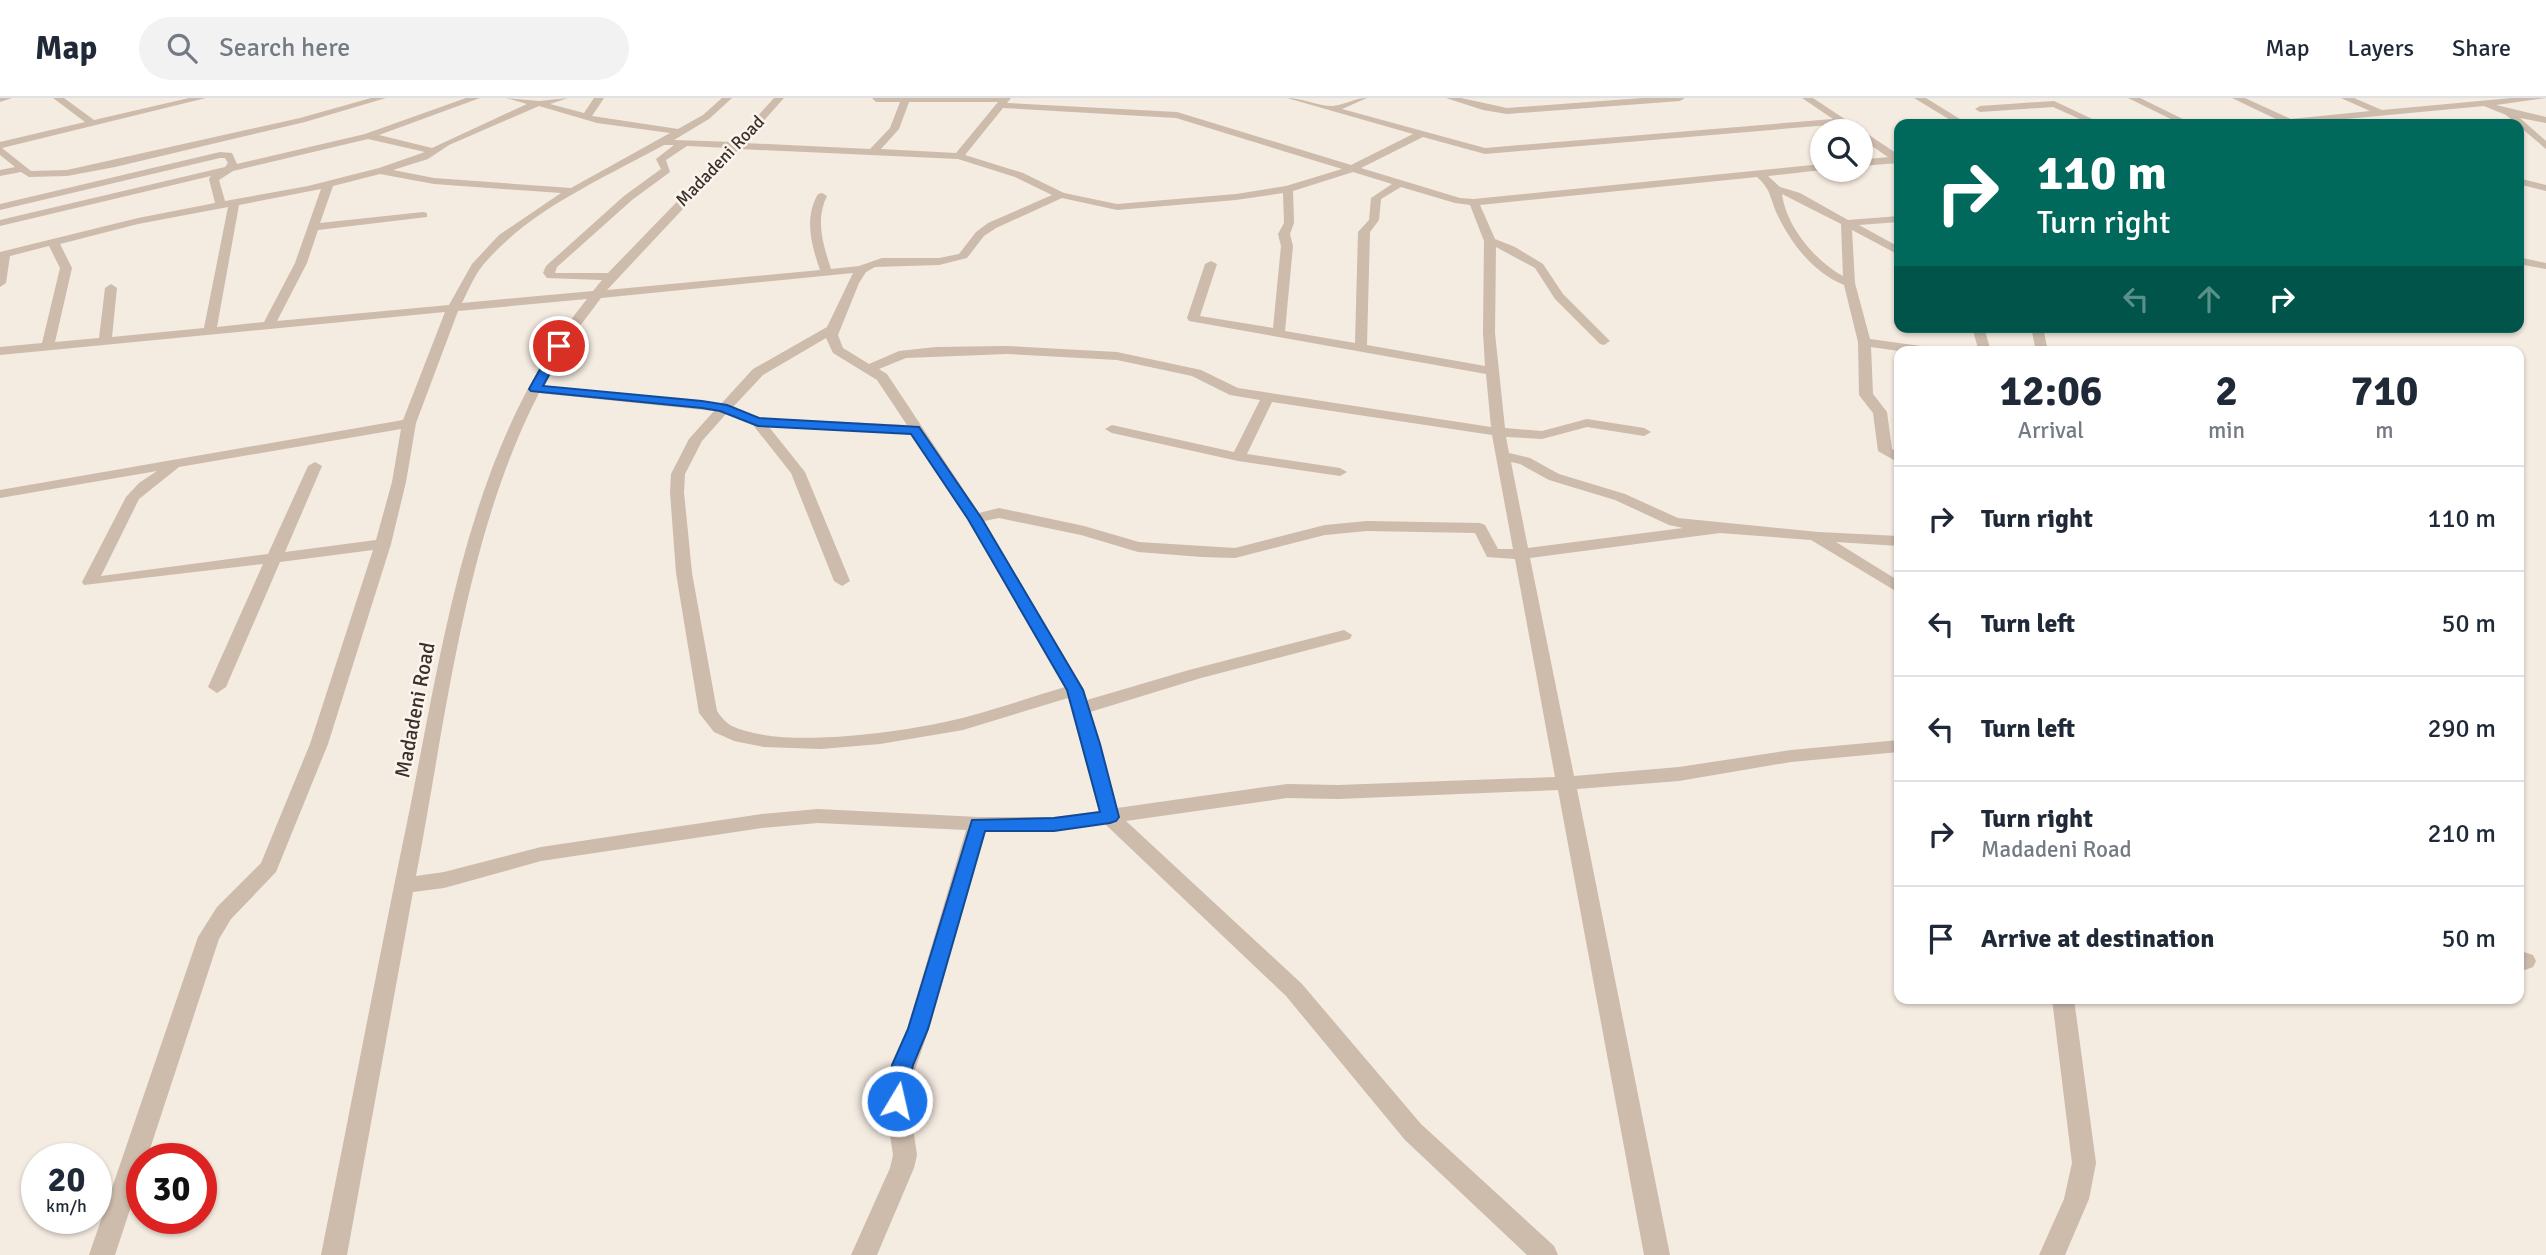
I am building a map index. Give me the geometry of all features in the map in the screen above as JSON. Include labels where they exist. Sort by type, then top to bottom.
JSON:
[{"type":"street","points":[[0,99],[7,98]]},
{"type":"street","points":[[58,98],[93,124]]},
{"type":"street","points":[[0,148],[201,98]]},
{"type":"street","points":[[0,148],[22,169],[34,175],[56,174],[178,150],[381,98]]},
{"type":"street","points":[[0,223],[368,136],[475,98]]},
{"type":"street","points":[[511,98],[740,151],[781,149],[959,156],[1019,175],[1061,195],[1117,208],[1288,189],[1351,169],[1419,135]]},
{"type":"street","points":[[0,283],[2,255],[138,221],[234,204],[380,171],[424,157],[538,103],[563,98]]},
{"type":"street","points":[[586,117],[599,98]]},
{"type":"street","points":[[610,277],[561,278],[549,273],[552,266],[628,198],[664,172],[666,167],[661,159],[727,98]]},
{"type":"street","name":"Madadeni Road","points":[[740,151],[779,98]]},
{"type":"street","name":"Madadeni Road","points":[[334,1255],[455,626],[487,500],[535,389],[559,346],[610,277],[761,131],[786,98]]},
{"type":"street","points":[[1292,98],[1474,149],[1503,151],[1810,124]]},
{"type":"street","points":[[1333,109],[1362,98]]},
{"type":"street","points":[[1451,98],[1507,111],[1680,98]]},
{"type":"street","points":[[1807,98],[1841,119]]},
{"type":"street","points":[[1919,98],[1955,119]]},
{"type":"street","points":[[2133,98],[2177,119]]},
{"type":"street","points":[[2237,98],[2283,119]]},
{"type":"street","points":[[2346,98],[2382,113]]},
{"type":"street","points":[[2449,98],[2468,105]]},
{"type":"street","points":[[2322,119],[2541,98]]},
{"type":"street","points":[[876,99],[1004,100],[1177,115],[1459,201],[1474,202],[1810,168]]},
{"type":"street","points":[[872,152],[894,130],[906,99]]},
{"type":"street","points":[[959,156],[1004,100]]},
{"type":"street","points":[[2485,103],[2509,113],[2546,120]]},
{"type":"street","points":[[1980,109],[2054,104],[2087,119]]},
{"type":"street","points":[[2509,113],[2516,119]]},
{"type":"street","points":[[2524,126],[2546,146]]},
{"type":"street","points":[[761,131],[761,141],[781,149]]},
{"type":"street","points":[[368,136],[434,151]]},
{"type":"street","points":[[102,1255],[209,937],[224,914],[253,885],[274,856],[319,744],[383,544],[399,482],[409,423],[453,309],[476,266],[488,251],[519,225],[571,191],[661,142],[682,138]]},
{"type":"street","points":[[1873,142],[1894,157]]},
{"type":"street","points":[[740,151],[781,149]]},
{"type":"street","points":[[178,150],[192,161]]},
{"type":"street","points":[[0,206],[228,155],[233,165],[214,179],[221,206]]},
{"type":"street","points":[[1873,162],[1894,160]]},
{"type":"street","points":[[0,173],[22,169]]},
{"type":"street","points":[[380,171],[434,181],[571,191]]},
{"type":"street","points":[[1759,173],[1776,189],[1796,195],[1894,249]]},
{"type":"street","points":[[2524,182],[2546,188]]},
{"type":"street","points":[[1361,347],[1364,232],[1374,220],[1376,198],[1400,183]]},
{"type":"street","points":[[269,325],[301,262],[328,184]]},
{"type":"street","points":[[1279,333],[1287,246],[1284,234],[1289,223],[1288,189]]},
{"type":"street","points":[[1776,189],[1775,200],[1807,251],[1830,274],[1849,283]]},
{"type":"street","points":[[822,195],[816,208],[817,243],[827,273]]},
{"type":"street","points":[[0,351],[827,273],[863,269],[880,262],[933,262],[958,258],[967,253],[977,237],[990,227],[1061,195]]},
{"type":"street","points":[[1474,202],[1490,241],[1489,333],[1502,456],[1657,1255]]},
{"type":"street","points":[[210,330],[234,204]]},
{"type":"street","points":[[313,227],[423,215]]},
{"type":"street","points":[[1846,223],[1894,219]]},
{"type":"street","points":[[1846,223],[1849,283],[1864,342],[1867,398],[1880,412],[1885,451],[1894,456]]},
{"type":"street","points":[[1490,241],[1511,248],[1539,266],[1559,296],[1604,341]]},
{"type":"street","points":[[48,346],[65,279],[65,268],[53,242]]},
{"type":"street","points":[[2524,262],[2546,267]]},
{"type":"street","points":[[1211,264],[1193,318],[1438,363],[1492,370]]},
{"type":"street","points":[[863,269],[854,280],[831,330],[831,337],[838,350],[882,377],[975,519],[1075,690],[1110,817],[1294,990],[1413,1132],[1545,1255]]},
{"type":"street","points":[[105,341],[111,288]]},
{"type":"street","points":[[831,330],[758,372],[722,408],[684,457],[678,474],[684,573],[708,713],[723,729],[750,738],[787,743],[855,740],[926,732],[1075,690]]},
{"type":"street","points":[[1864,342],[1894,346]]},
{"type":"street","points":[[868,369],[904,354],[936,351],[1007,350],[1117,356],[1196,373],[1235,392],[1498,432],[1542,435],[1587,423],[1644,432]]},
{"type":"street","points":[[535,389],[722,408],[758,422],[915,430]]},
{"type":"street","points":[[1238,457],[1268,397]]},
{"type":"street","points":[[758,422],[798,472],[842,581]]},
{"type":"street","points":[[0,494],[409,423]]},
{"type":"street","points":[[1112,429],[1238,457],[1340,472]]},
{"type":"street","points":[[1502,456],[1525,461],[1554,477],[1620,497],[1665,519],[1684,524],[1894,541]]},
{"type":"street","points":[[188,462],[158,476],[133,497],[90,582],[383,544]]},
{"type":"street","points":[[217,687],[314,467]]},
{"type":"street","points":[[975,519],[999,513],[1084,531],[1138,547],[1235,553],[1325,530],[1367,526],[1480,528],[1493,554],[1521,554],[1720,528]]},
{"type":"street","points":[[1815,536],[1842,550],[1894,586]]},
{"type":"street","points":[[1082,708],[1195,674],[1344,635]]},
{"type":"street","points":[[404,885],[444,880],[541,855],[762,821],[830,816],[918,818],[978,824],[1054,824],[1287,791],[1338,792],[1566,783],[1679,774],[1791,756],[1894,746]]},
{"type":"street","points":[[864,1255],[902,1168],[905,1147],[897,1101],[898,1084],[918,1029],[978,824]]},
{"type":"street","points":[[2052,1255],[2061,1228],[2080,1194],[2084,1179],[2064,1004]]},
{"type":"route","points":[[559,346],[535,389],[702,405],[722,408],[758,422],[915,430],[975,519],[1075,690],[1110,817],[1054,824],[978,824],[918,1029],[903,1065],[897,1101]]}]
